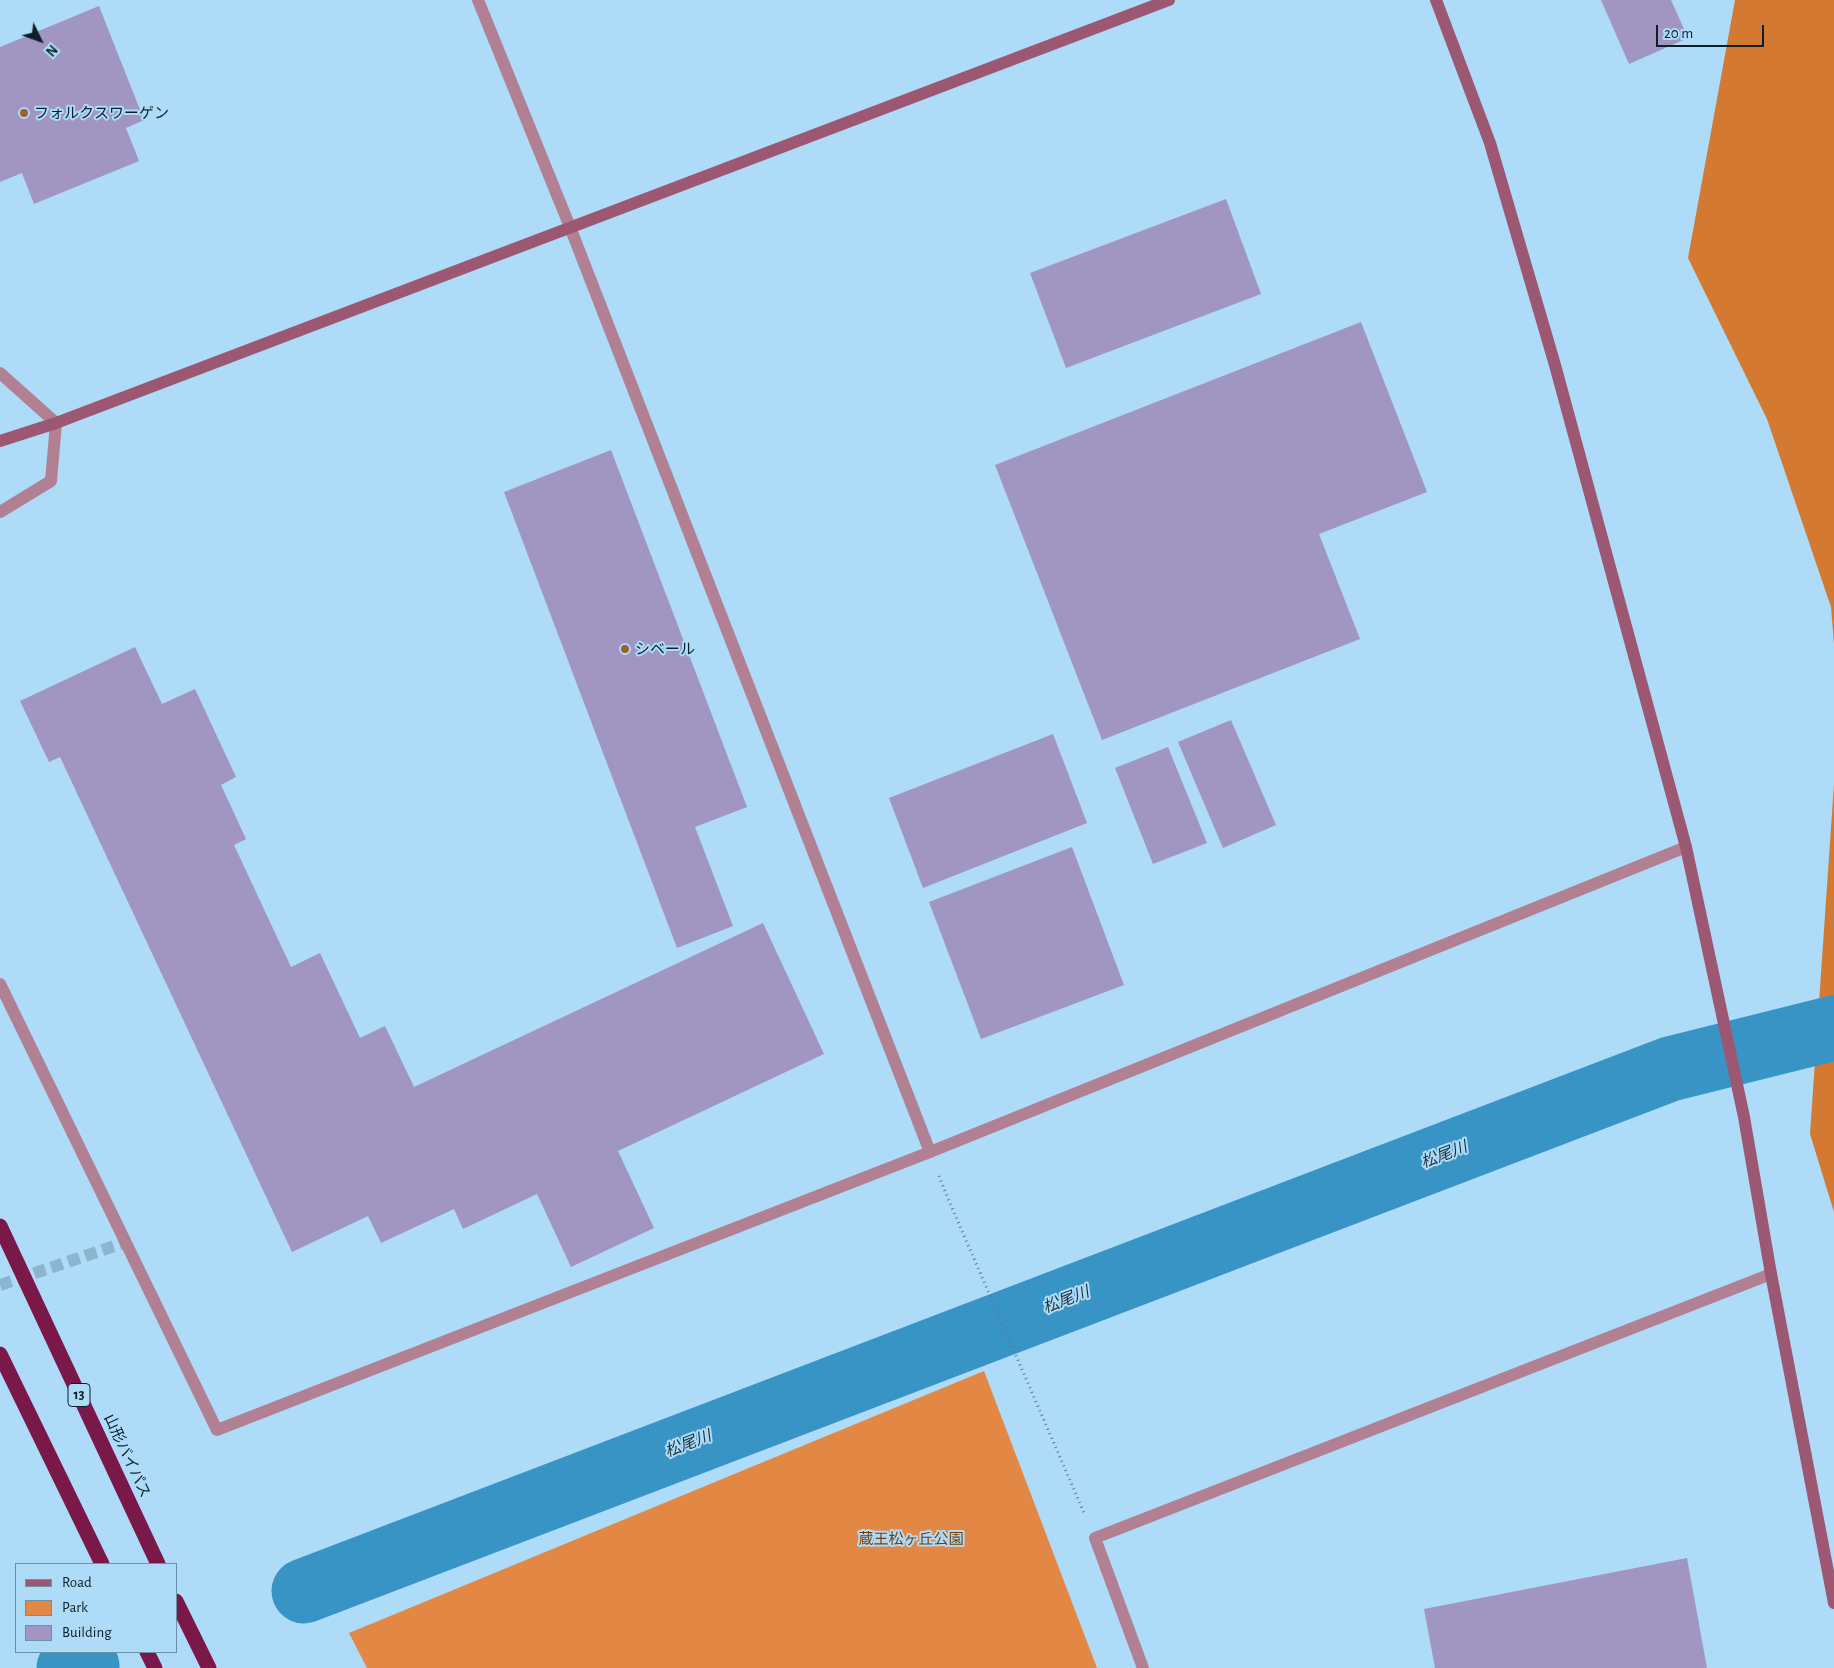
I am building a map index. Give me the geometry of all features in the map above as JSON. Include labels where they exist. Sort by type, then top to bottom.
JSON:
[{"type":"highway","name":"山形バイパス","points":[[0,1226],[158,1563]]},
{"type":"highway","points":[[0,1354],[102,1563]]},
{"type":"highway","points":[[178,1606],[208,1668]]},
{"type":"highway","points":[[148,1653],[155,1668]]},
{"type":"street","points":[[478,0],[570,227],[930,1152]]},
{"type":"street","points":[[0,441],[56,423],[1168,0]]},
{"type":"street","points":[[1436,0],[1490,143],[1555,365],[1686,846],[1744,1116],[1771,1274],[1834,1603]]},
{"type":"street","points":[[0,373],[56,423]]},
{"type":"street","points":[[0,512],[51,481],[56,423]]},
{"type":"street","points":[[0,984],[217,1430],[930,1152],[1686,846]]},
{"type":"street","points":[[1142,1668],[1095,1538],[1771,1274]]},
{"type":"path","points":[[948,1201],[1095,1538]]},
{"type":"green space","name":"蔵王松ヶ丘公園","points":[[984,1371],[1097,1668],[367,1668],[349,1633]]},
{"type":"shaded area","points":[[1735,0],[1834,0],[1834,644],[1831,607],[1767,419],[1688,258]]},
{"type":"shaded area","points":[[1834,784],[1834,1212],[1810,1134]]},
{"type":"building","points":[[1601,0],[1671,0],[1688,38],[1629,64]]},
{"type":"building","points":[[99,6],[144,120],[126,128],[139,161],[34,204],[22,173],[0,182],[0,47]]},
{"type":"building","points":[[1226,199],[1261,294],[1066,368],[1030,273]]},
{"type":"building","points":[[1361,322],[1427,492],[1319,534],[1360,639],[1102,740],[995,465]]},
{"type":"building","name":"シベール","points":[[611,450],[747,807],[695,827],[733,926],[677,948],[504,492]]},
{"type":"building","points":[[135,647],[162,704],[195,689],[236,777],[221,785],[246,839],[234,845],[291,967],[320,953],[360,1038],[385,1026],[414,1087],[763,923],[824,1054],[618,1151],[654,1228],[571,1267],[537,1194],[463,1229],[454,1209],[381,1243],[368,1216],[292,1252],[60,757],[49,762],[20,701]]},
{"type":"building","points":[[1231,720],[1276,825],[1223,848],[1178,742]]},
{"type":"building","points":[[1053,734],[1087,823],[923,888],[889,798]]},
{"type":"building","points":[[1168,747],[1207,843],[1153,864],[1115,768]]},
{"type":"building","points":[[1072,847],[1124,985],[981,1039],[929,902]]},
{"type":"building","points":[[1687,1558],[1707,1668],[1435,1668],[1424,1609]]},
{"type":"waterway","name":"松尾川","points":[[304,1591],[1670,1069],[1834,1028]]},
{"type":"waterway","name":"松尾川","points":[[69,1668],[87,1666]]},
{"type":"tunnel","points":[[0,1285],[126,1242]]},
{"type":"place","name":"フォルクスワーゲン","points":[[24,113]]},
{"type":"place","name":"シベール","points":[[625,649]]}]
